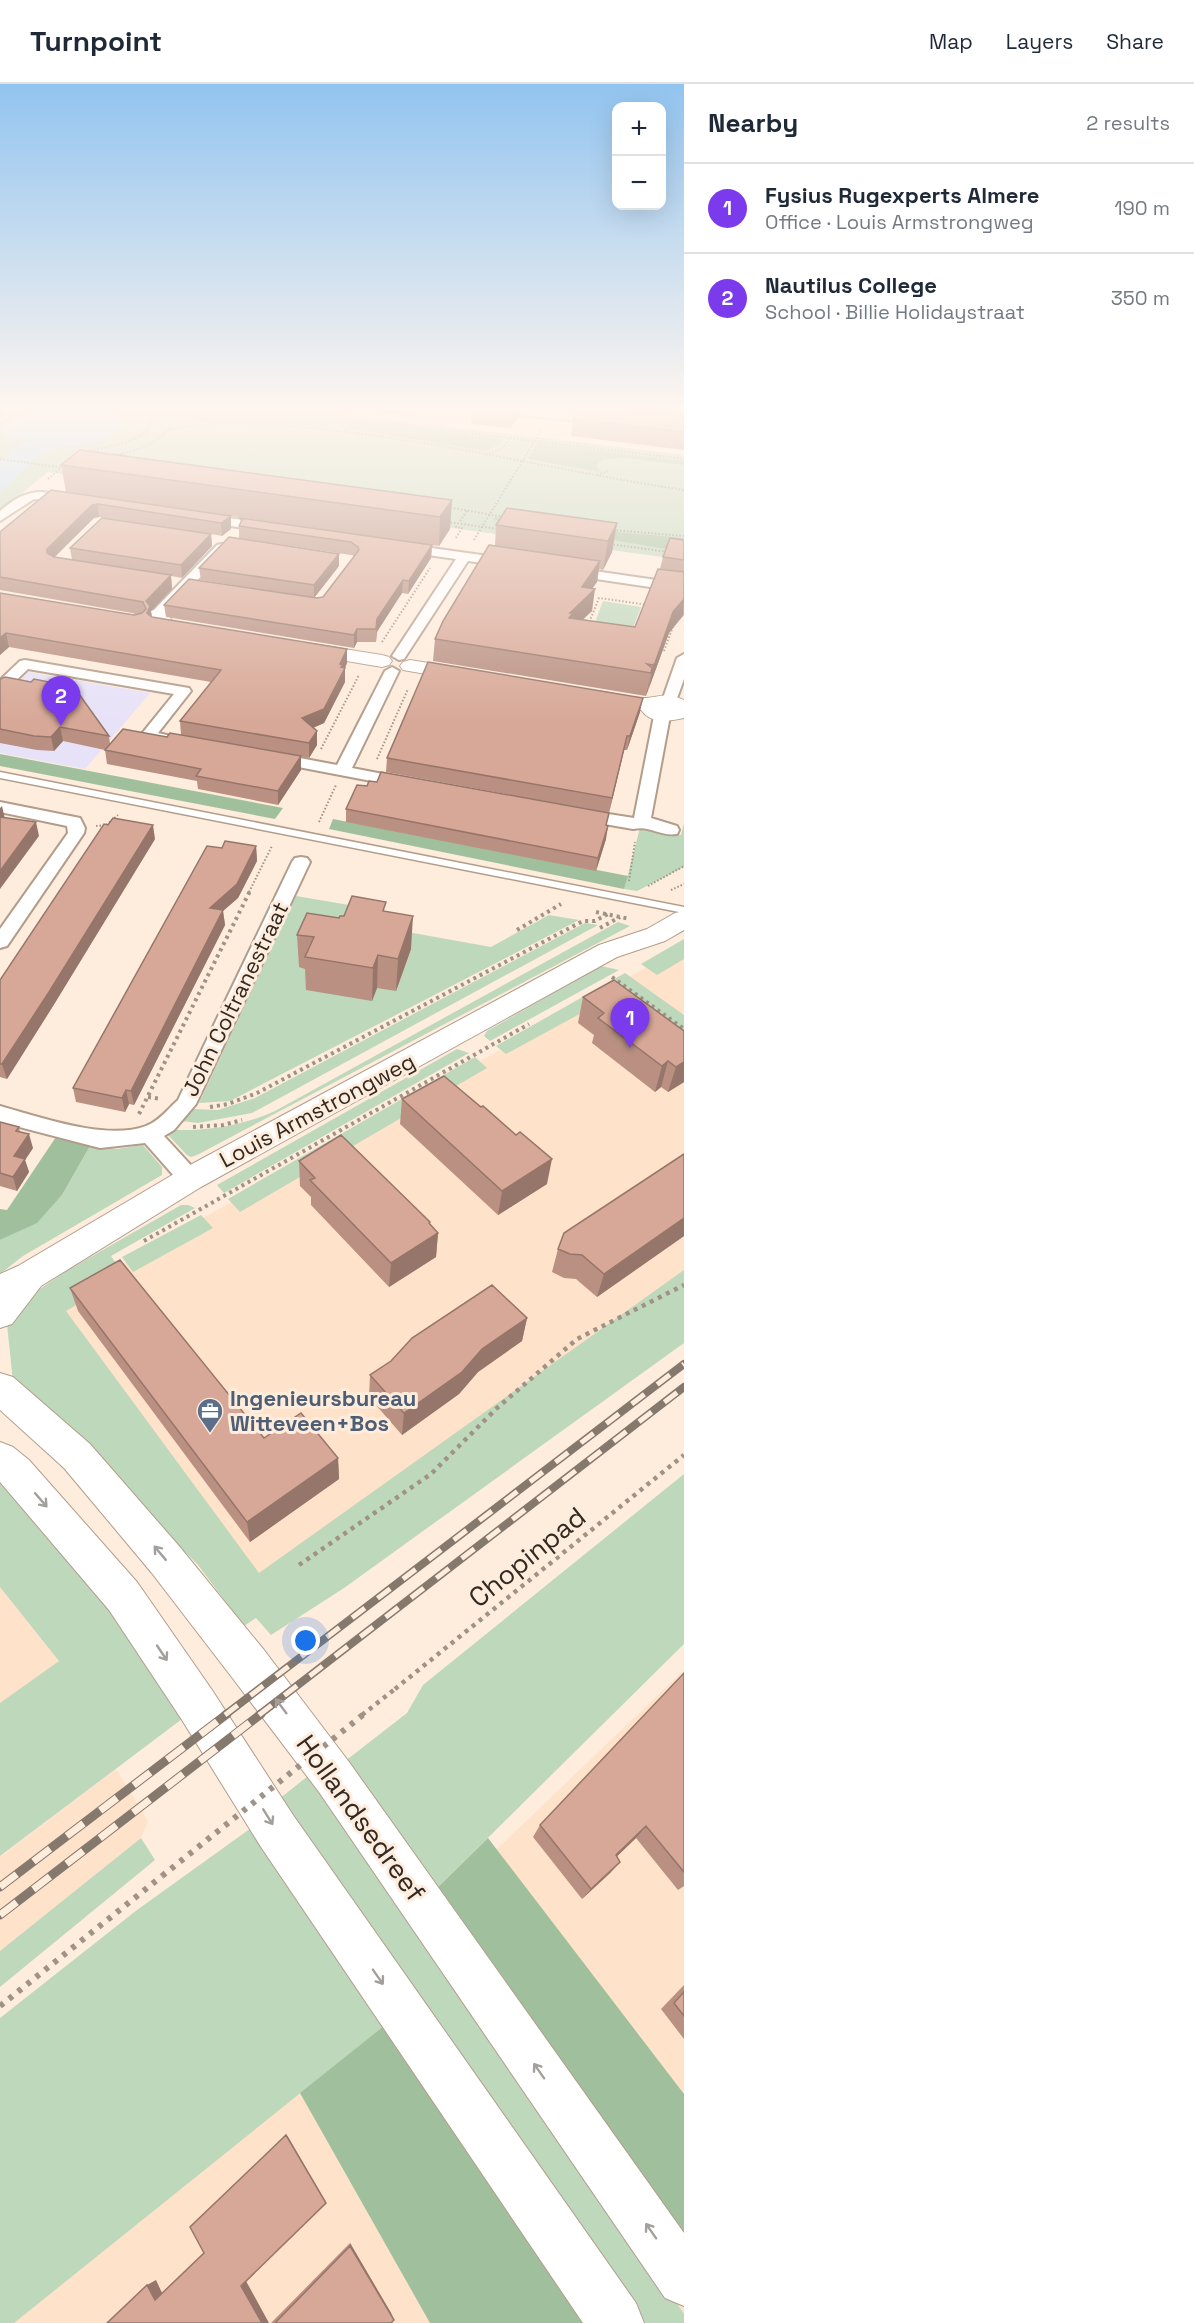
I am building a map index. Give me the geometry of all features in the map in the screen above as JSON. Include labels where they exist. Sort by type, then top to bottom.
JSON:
[{"type":"main road","points":[[113,617],[136,621],[144,617],[185,629]]},
{"type":"main road","points":[[289,646],[481,677]]},
{"type":"main road","points":[[583,694],[670,709]]},
{"type":"main road","name":"Louis Armstrongweg","points":[[0,1314],[15,1282],[190,1179],[614,967],[656,934],[681,910]]},
{"type":"main road","name":"Hollandsedreef","points":[[0,1388],[77,1456],[165,1559],[249,1665],[334,1776],[684,2279]]},
{"type":"main road","points":[[0,1459],[16,1472],[123,1596],[197,1705],[277,1831],[616,2323]]},
{"type":"street","points":[[188,516],[234,535]]},
{"type":"street","points":[[210,539],[286,531]]},
{"type":"street","points":[[159,621],[194,586],[234,535]]},
{"type":"street","points":[[386,545],[528,566]]},
{"type":"street","points":[[342,771],[433,605],[464,556]]},
{"type":"street","points":[[550,569],[684,588]]},
{"type":"street","points":[[168,581],[194,586]]},
{"type":"street","points":[[638,823],[684,658]]},
{"type":"street","points":[[0,688],[25,664],[184,691],[148,736],[191,744]]},
{"type":"street","points":[[255,756],[426,787]]},
{"type":"street","points":[[0,807],[74,822],[77,828],[76,833],[0,942]]},
{"type":"street","points":[[564,812],[671,830]]},
{"type":"street","name":"John Coltranestraat","points":[[143,1126],[166,1124],[186,1104],[301,862]]},
{"type":"street","points":[[0,1114],[100,1140],[143,1126],[190,1179]]},
{"type":"lane","points":[[0,775],[681,910]]},
{"type":"path","points":[[460,521],[465,513]]},
{"type":"path","points":[[481,513],[508,518]]},
{"type":"path","points":[[464,556],[489,515]]},
{"type":"path","points":[[447,522],[498,529]]},
{"type":"path","points":[[605,529],[684,536]]},
{"type":"path","points":[[603,543],[672,553]]},
{"type":"path","points":[[586,629],[599,598],[656,606]]},
{"type":"path","points":[[408,601],[433,605]]},
{"type":"path","points":[[664,653],[675,620]]},
{"type":"path","points":[[370,776],[411,681],[401,664]]},
{"type":"path","points":[[312,836],[342,771]]},
{"type":"path","points":[[629,881],[638,823]]},
{"type":"path","name":"John Coltranestraat","points":[[143,1126],[148,1097],[272,846]]},
{"type":"path","points":[[645,887],[684,866]]},
{"type":"path","points":[[148,1097],[186,1104],[218,1106],[257,1093],[583,921],[594,921],[634,900]]},
{"type":"path","points":[[518,930],[561,904]]},
{"type":"path","points":[[602,982],[614,967],[684,1029]]},
{"type":"path","points":[[136,1245],[533,1021]]},
{"type":"path","points":[[299,1565],[431,1474],[497,1408],[577,1339],[684,1285]]},
{"type":"path","name":"Chopinpad","points":[[0,2006],[684,1455]]},
{"type":"shaded area","points":[[28,672],[150,693],[85,769],[0,753],[0,699]]},
{"type":"shaded area","points":[[684,946],[684,1307],[275,1611],[37,1312]]},
{"type":"shaded area","points":[[0,1500],[59,1661],[0,1705]]},
{"type":"shaded area","points":[[684,1670],[684,2323],[14,2323],[320,2044],[471,1874]]},
{"type":"shaded area","points":[[116,1769],[148,1821],[141,1838],[0,1951],[0,1857]]},
{"type":"green space","points":[[348,513],[684,513],[684,560]]},
{"type":"green space","points":[[495,517],[684,538],[684,552],[493,520]]},
{"type":"green space","points":[[603,601],[641,607],[627,644],[589,638]]},
{"type":"green space","points":[[0,754],[283,808],[275,819],[0,766]]},
{"type":"green space","points":[[333,819],[628,876],[624,889],[329,829]]},
{"type":"green space","points":[[684,823],[684,867],[637,891],[624,889],[640,828],[681,835]]},
{"type":"green space","points":[[296,896],[402,914],[402,931],[491,947],[549,915],[579,920],[230,1101],[199,1103]]},
{"type":"green space","points":[[618,922],[630,926],[197,1155],[191,1157],[187,1155],[168,1135],[172,1130],[199,1130],[237,1124],[275,1111]]},
{"type":"green space","points":[[585,923],[598,925],[252,1113],[198,1123],[182,1121],[194,1109],[218,1110],[255,1098]]},
{"type":"green space","points":[[684,939],[684,959],[657,975],[641,964]]},
{"type":"green space","points":[[601,966],[619,970],[490,1041],[484,1036],[487,1031]]},
{"type":"green space","points":[[625,973],[684,1015],[684,1053],[609,998],[506,1054],[496,1046]]},
{"type":"green space","points":[[457,1049],[469,1053],[224,1193],[217,1185]]},
{"type":"green space","points":[[475,1057],[487,1068],[240,1212],[228,1199]]},
{"type":"green space","points":[[56,1137],[90,1146],[62,1195],[37,1223],[0,1240],[0,1209],[7,1210]]},
{"type":"green space","points":[[143,1145],[162,1167],[162,1175],[23,1256],[0,1274],[0,1240],[37,1222],[62,1195],[90,1146],[117,1149]]},
{"type":"green space","points":[[181,1205],[195,1208],[111,1256],[125,1276],[66,1311],[259,1573],[684,1270],[684,1343],[344,1588],[271,1635],[256,1618],[244,1626],[198,1565],[73,1437],[13,1382],[7,1324],[22,1301],[68,1270]]},
{"type":"green space","points":[[201,1215],[213,1228],[133,1272],[122,1257]]},
{"type":"green space","points":[[684,1474],[684,1644],[433,1892],[340,1765],[407,1713],[423,1685]]},
{"type":"green space","points":[[0,1475],[101,1590],[186,1716],[0,1856],[0,1703],[59,1661],[0,1587]]},
{"type":"green space","points":[[313,1772],[684,2314],[684,2323],[638,2323],[274,1803]]},
{"type":"green space","points":[[261,1821],[390,2021],[14,2323],[0,2323],[0,2018],[137,1910]]},
{"type":"green space","points":[[141,1838],[155,1860],[0,1987],[0,1951]]},
{"type":"green space","points":[[488,1838],[684,2094],[684,2245],[433,1892]]},
{"type":"green space","points":[[390,2021],[586,2323],[430,2323],[300,2093]]},
{"type":"building","points":[[22,513],[83,513],[47,549],[47,553],[54,557],[171,575],[146,601],[150,606],[147,613],[152,617],[347,649],[340,664],[345,668],[324,709],[302,718],[317,731],[309,743],[180,721],[221,670],[6,633],[0,638],[0,593],[134,615],[146,609],[143,602],[0,577],[0,532]]},
{"type":"building","points":[[159,513],[214,513],[231,516],[221,523]]},
{"type":"building","points":[[414,513],[442,513],[440,517]]},
{"type":"building","points":[[503,513],[547,513],[617,523],[608,541],[496,525]]},
{"type":"building","points":[[102,518],[211,534],[181,565],[70,548]]},
{"type":"building","points":[[240,518],[432,545],[409,581],[403,580],[377,619],[376,629],[357,629],[354,635],[164,605],[189,579],[323,597],[359,550],[351,542],[239,526],[242,520]]},
{"type":"building","points":[[229,537],[339,554],[314,585],[199,568]]},
{"type":"building","points":[[670,538],[684,540],[684,560],[663,557]]},
{"type":"building","points":[[489,545],[600,561],[582,587],[595,589],[570,613],[573,613],[569,618],[635,627],[658,569],[684,572],[684,599],[673,612],[655,663],[647,664],[652,668],[651,673],[435,639],[443,621]]},
{"type":"building","points":[[428,662],[643,698],[630,736],[627,736],[612,798],[387,758]]},
{"type":"building","points":[[5,677],[31,682],[34,679],[74,687],[109,736],[60,727],[51,737],[0,729],[0,679]]},
{"type":"building","points":[[123,729],[167,737],[170,733],[301,756],[278,791],[196,776],[201,769],[105,750]]},
{"type":"building","points":[[381,772],[609,813],[606,825],[608,826],[598,858],[346,809],[357,785],[367,786],[369,781],[377,782]]},
{"type":"building","points":[[0,817],[36,822],[0,871]]},
{"type":"building","points":[[113,818],[153,825],[49,992],[0,1064],[0,980],[104,824],[108,825]]},
{"type":"building","points":[[225,841],[256,846],[237,884],[210,908],[223,910],[131,1091],[126,1090],[122,1098],[73,1088],[207,846],[222,848]]},
{"type":"building","points":[[352,896],[386,902],[383,911],[413,916],[398,959],[378,955],[373,968],[305,957],[314,937],[297,935],[307,913],[339,918],[344,916]]},
{"type":"building","points":[[614,980],[684,1031],[684,1062],[676,1067],[668,1061],[662,1066],[598,1018],[604,1013],[583,997]]},
{"type":"building","points":[[444,1076],[516,1135],[520,1132],[552,1159],[502,1191],[402,1099]]},
{"type":"building","points":[[0,1122],[19,1127],[16,1131],[29,1134],[14,1156],[25,1159],[13,1177],[0,1173]]},
{"type":"building","points":[[341,1135],[430,1222],[438,1233],[391,1263],[310,1180],[315,1178],[299,1161]]},
{"type":"building","points":[[684,1154],[684,1218],[604,1274],[582,1255],[570,1254],[558,1249],[564,1233]]},
{"type":"building","points":[[120,1260],[264,1438],[301,1413],[338,1458],[247,1522],[70,1288]]},
{"type":"building","points":[[492,1285],[527,1318],[482,1349],[462,1372],[404,1413],[370,1375],[391,1361],[412,1338]]},
{"type":"building","points":[[684,1673],[684,1872],[646,1826],[616,1855],[620,1862],[591,1889],[540,1825]]},
{"type":"building","points":[[684,1992],[684,2016],[674,2003]]},
{"type":"building","points":[[286,2135],[326,2203],[241,2286],[262,2323],[107,2323],[147,2285],[155,2300],[204,2253],[190,2227]]},
{"type":"building","points":[[350,2246],[394,2320],[391,2323],[275,2323]]},
{"type":"railway","points":[[225,1715],[684,1364]]},
{"type":"railway","points":[[259,1715],[684,1387]]},
{"type":"railway","points":[[0,1887],[227,1714]]},
{"type":"railway","points":[[0,1915],[261,1714]]},
{"type":"place","name":"Nautilus College","points":[[61,726]]},
{"type":"place","name":"Fysius Rugexperts Almere","points":[[630,1048]]},
{"type":"place","name":"Ingenieursbureau Witteveen+Bos","points":[[210,1434]]}]
